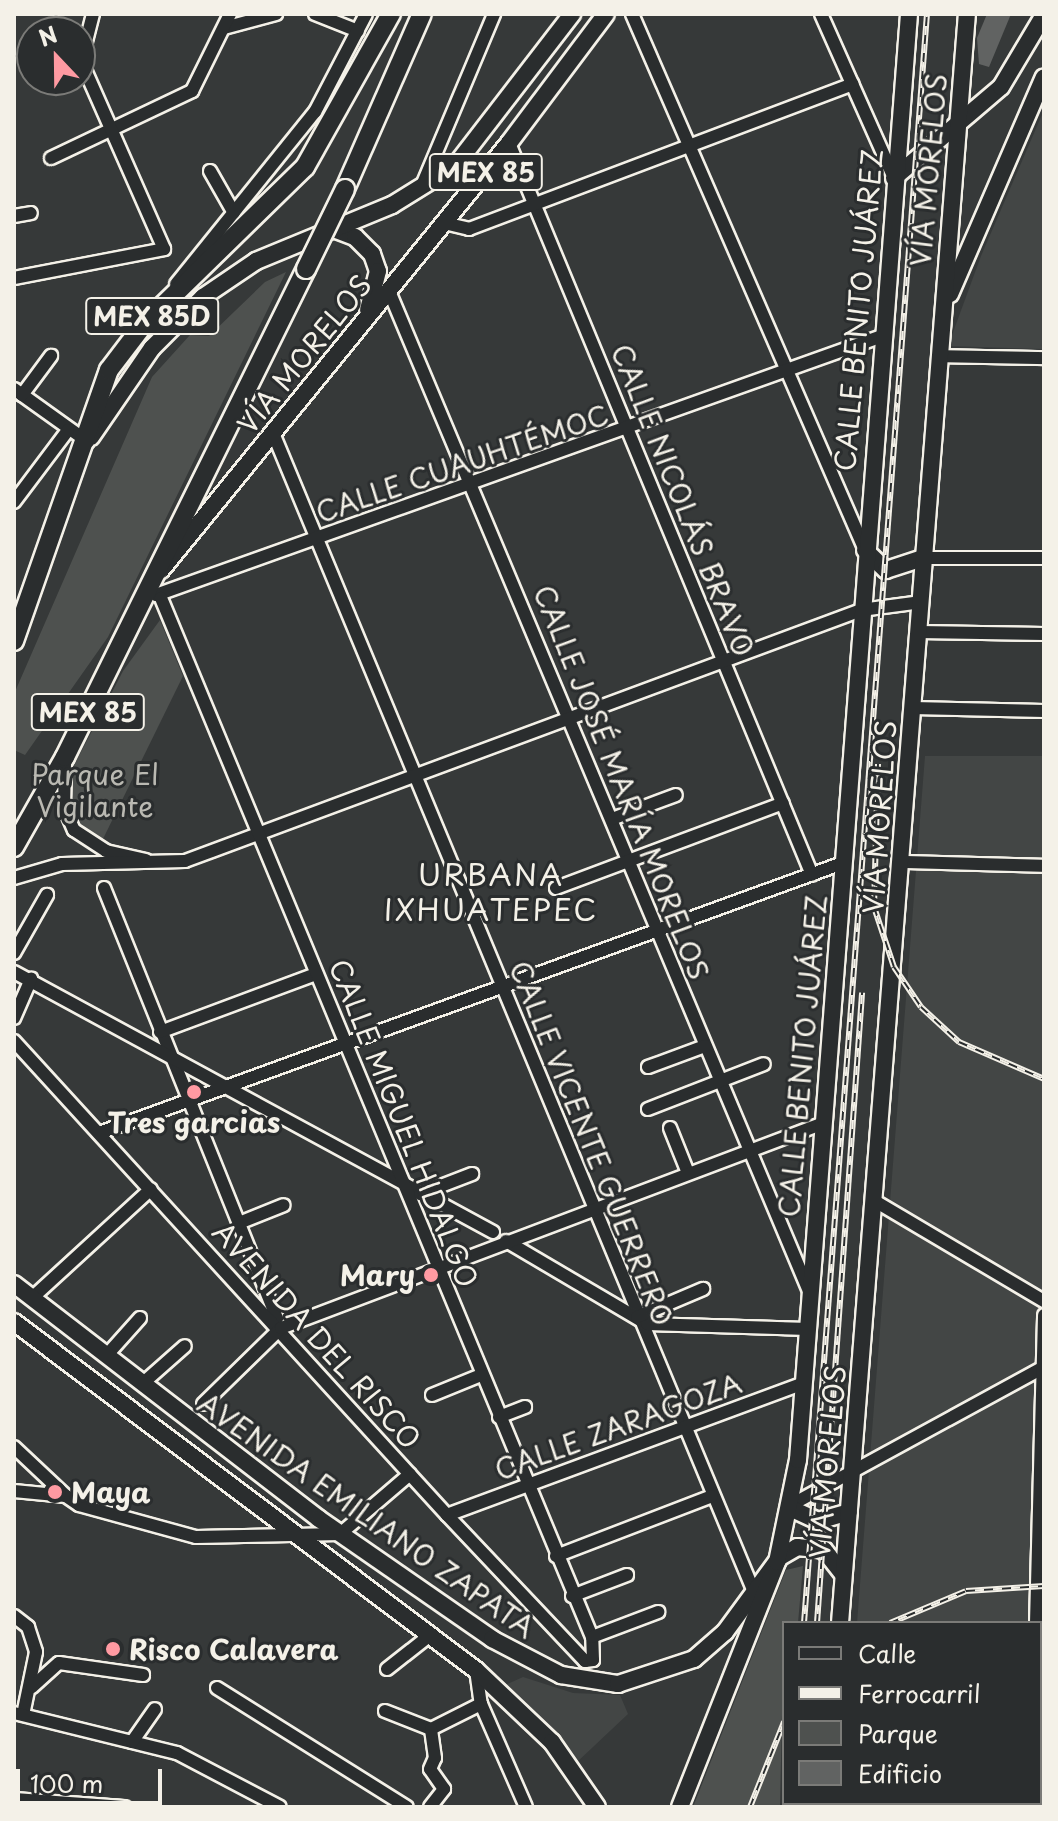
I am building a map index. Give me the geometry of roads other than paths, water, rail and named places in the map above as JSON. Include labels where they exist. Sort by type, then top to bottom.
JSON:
[{"type":"highway","name":"MEX 85D","points":[[88,442],[93,404],[109,370],[159,309],[305,167],[391,14]]},
{"type":"highway","points":[[158,574],[345,189],[422,14]]},
{"type":"highway","name":"MEX 85","points":[[15,636],[88,442]]},
{"type":"highway","name":"MEX 85","points":[[14,847],[155,595],[158,574]]},
{"type":"main road","name":"MEX 85","points":[[88,442],[152,348],[203,297],[256,261],[421,189],[472,151],[572,14]]},
{"type":"main road","name":"VÍA MORELOS","points":[[158,574],[509,143],[606,14]]},
{"type":"main road","name":"CALLE BENITO JUÁREZ","points":[[790,1507],[804,1383],[865,550],[909,14]]},
{"type":"main road","name":"VÍA MORELOS","points":[[840,1621],[903,862],[967,14]]},
{"type":"main road","points":[[894,178],[957,128],[1001,87],[1044,15]]},
{"type":"main road","points":[[943,314],[1044,77]]},
{"type":"main road","points":[[331,228],[366,246],[378,271],[361,326]]},
{"type":"main road","points":[[865,550],[886,570],[924,558]]},
{"type":"main road","name":"AVENIDA EMILIANO ZAPATA","points":[[14,1284],[340,1534],[492,1639],[589,1683],[641,1681],[694,1659],[725,1632],[757,1597],[777,1562]]},
{"type":"main road","name":"AVENIDA EMILIANO ZAPATA","points":[[14,1322],[289,1533],[476,1670],[552,1742],[597,1807]]},
{"type":"main road","name":"VÍA MORELOS","points":[[777,1562],[790,1507]]},
{"type":"main road","points":[[790,1507],[818,1521],[849,1512]]},
{"type":"main road","points":[[777,1562],[791,1549],[817,1547],[834,1557],[843,1576]]},
{"type":"main road","points":[[680,1807],[757,1597]]},
{"type":"street","points":[[14,278],[164,249],[81,61],[93,14]]},
{"type":"street","points":[[51,158],[196,88],[230,14]]},
{"type":"street","points":[[224,28],[276,14]]},
{"type":"street","points":[[315,14],[358,31]]},
{"type":"street","points":[[159,309],[315,112],[366,14]]},
{"type":"street","points":[[421,189],[494,14]]},
{"type":"street","points":[[632,14],[692,146],[865,550]]},
{"type":"street","points":[[821,14],[894,178]]},
{"type":"street","points":[[444,223],[469,229],[853,84]]},
{"type":"street","name":"CALLE NICOLÁS BRAVO","points":[[509,143],[812,875]]},
{"type":"street","points":[[210,171],[234,213]]},
{"type":"street","points":[[14,216],[31,213]]},
{"type":"street","name":"CALLE JOSÉ MARÍA MORELOS","points":[[389,291],[475,486],[657,932],[809,1291]]},
{"type":"street","name":"CALLE CUAUHTÉMOC","points":[[155,595],[475,486],[882,336]]},
{"type":"street","points":[[51,356],[18,392],[88,442]]},
{"type":"street","points":[[939,356],[1044,358]]},
{"type":"street","points":[[14,502],[68,430]]},
{"type":"street","name":"CALLE VICENTE GUERRERO","points":[[273,433],[637,1317],[757,1597]]},
{"type":"street","points":[[924,558],[1044,558]]},
{"type":"street","name":"CALLE MIGUEL HIDALGO","points":[[155,595],[261,834],[401,1182],[572,1596],[592,1637]]},
{"type":"street","points":[[14,878],[62,864],[161,863],[261,834],[861,610],[921,602]]},
{"type":"street","points":[[919,632],[1044,634]]},
{"type":"street","points":[[913,708],[1044,711]]},
{"type":"street","points":[[65,757],[64,807],[80,837],[106,851],[161,863]]},
{"type":"street","points":[[612,819],[676,795]]},
{"type":"street","points":[[556,888],[783,803]]},
{"type":"street","points":[[903,862],[1044,866]]},
{"type":"street","points":[[99,1133],[843,863]]},
{"type":"street","points":[[104,888],[281,1328]]},
{"type":"street","points":[[14,953],[47,895]]},
{"type":"street","points":[[14,972],[493,1232]]},
{"type":"street","points":[[160,1032],[316,974]]},
{"type":"street","points":[[14,1018],[31,979]]},
{"type":"street","name":"AVENIDA DEL RISCO","points":[[14,1041],[281,1328],[447,1515],[585,1661],[595,1658],[592,1637]]},
{"type":"street","points":[[648,1067],[705,1046]]},
{"type":"street","points":[[648,1109],[764,1064]]},
{"type":"street","points":[[203,1404],[281,1328],[821,1124]]},
{"type":"street","points":[[670,1128],[688,1173]]},
{"type":"street","points":[[420,1194],[472,1174]]},
{"type":"street","points":[[32,1298],[151,1189]]},
{"type":"street","points":[[873,1200],[1044,1301]]},
{"type":"street","points":[[239,1223],[284,1205]]},
{"type":"street","points":[[506,1241],[657,1326],[808,1329]]},
{"type":"street","points":[[637,1317],[703,1289]]},
{"type":"street","points":[[1036,1621],[1044,1315]]},
{"type":"street","points":[[106,1356],[140,1318]]},
{"type":"street","points":[[142,1384],[185,1346]]},
{"type":"street","points":[[790,1507],[853,1475],[1042,1368]]},
{"type":"street","points":[[432,1395],[481,1375]]},
{"type":"street","name":"CALLE ZARAGOZA","points":[[447,1515],[804,1383]]},
{"type":"street","points":[[499,1417],[525,1407]]},
{"type":"street","points":[[14,1447],[66,1496]]},
{"type":"street","points":[[14,1491],[66,1496],[196,1537],[340,1534],[410,1474]]},
{"type":"street","points":[[556,1556],[712,1496]]},
{"type":"street","points":[[289,1533],[308,1511]]},
{"type":"street","points":[[572,1596],[627,1575]]},
{"type":"street","points":[[592,1637],[658,1612]]},
{"type":"street","points":[[14,1616],[28,1627],[36,1652],[32,1687],[19,1714],[177,1753],[280,1807]]},
{"type":"street","points":[[387,1669],[429,1636]]},
{"type":"street","points":[[32,1687],[59,1663],[143,1675]]},
{"type":"street","points":[[476,1670],[481,1704],[526,1807]]},
{"type":"street","points":[[217,1688],[407,1807]]},
{"type":"street","points":[[385,1711],[431,1729],[481,1704]]},
{"type":"street","points":[[132,1742],[155,1709]]},
{"type":"street","points":[[430,1807],[444,1789],[430,1769],[435,1758],[431,1729]]},
{"type":"street","points":[[22,1802],[125,1807]]},
{"type":"railway","points":[[804,1621],[927,14]]},
{"type":"railway","points":[[878,764],[874,907],[894,967],[921,1007],[959,1042],[1044,1079]]},
{"type":"railway","points":[[817,1621],[862,993]]},
{"type":"railway","points":[[895,1621],[966,1591],[1044,1586]]},
{"type":"railway","points":[[750,1807],[782,1727]]},
{"type":"place","name":"Tres garcias","points":[[194,1092]]},
{"type":"place","name":"Mary","points":[[431,1275]]},
{"type":"place","name":"Maya","points":[[55,1492]]},
{"type":"place","name":"Risco Calavera","points":[[113,1649]]},
{"type":"district","name":"URBANA IXHUATEPEC","points":[[491,891]]},
{"type":"park label","name":"Parque El Vigilante","points":[[95,790]]}]
